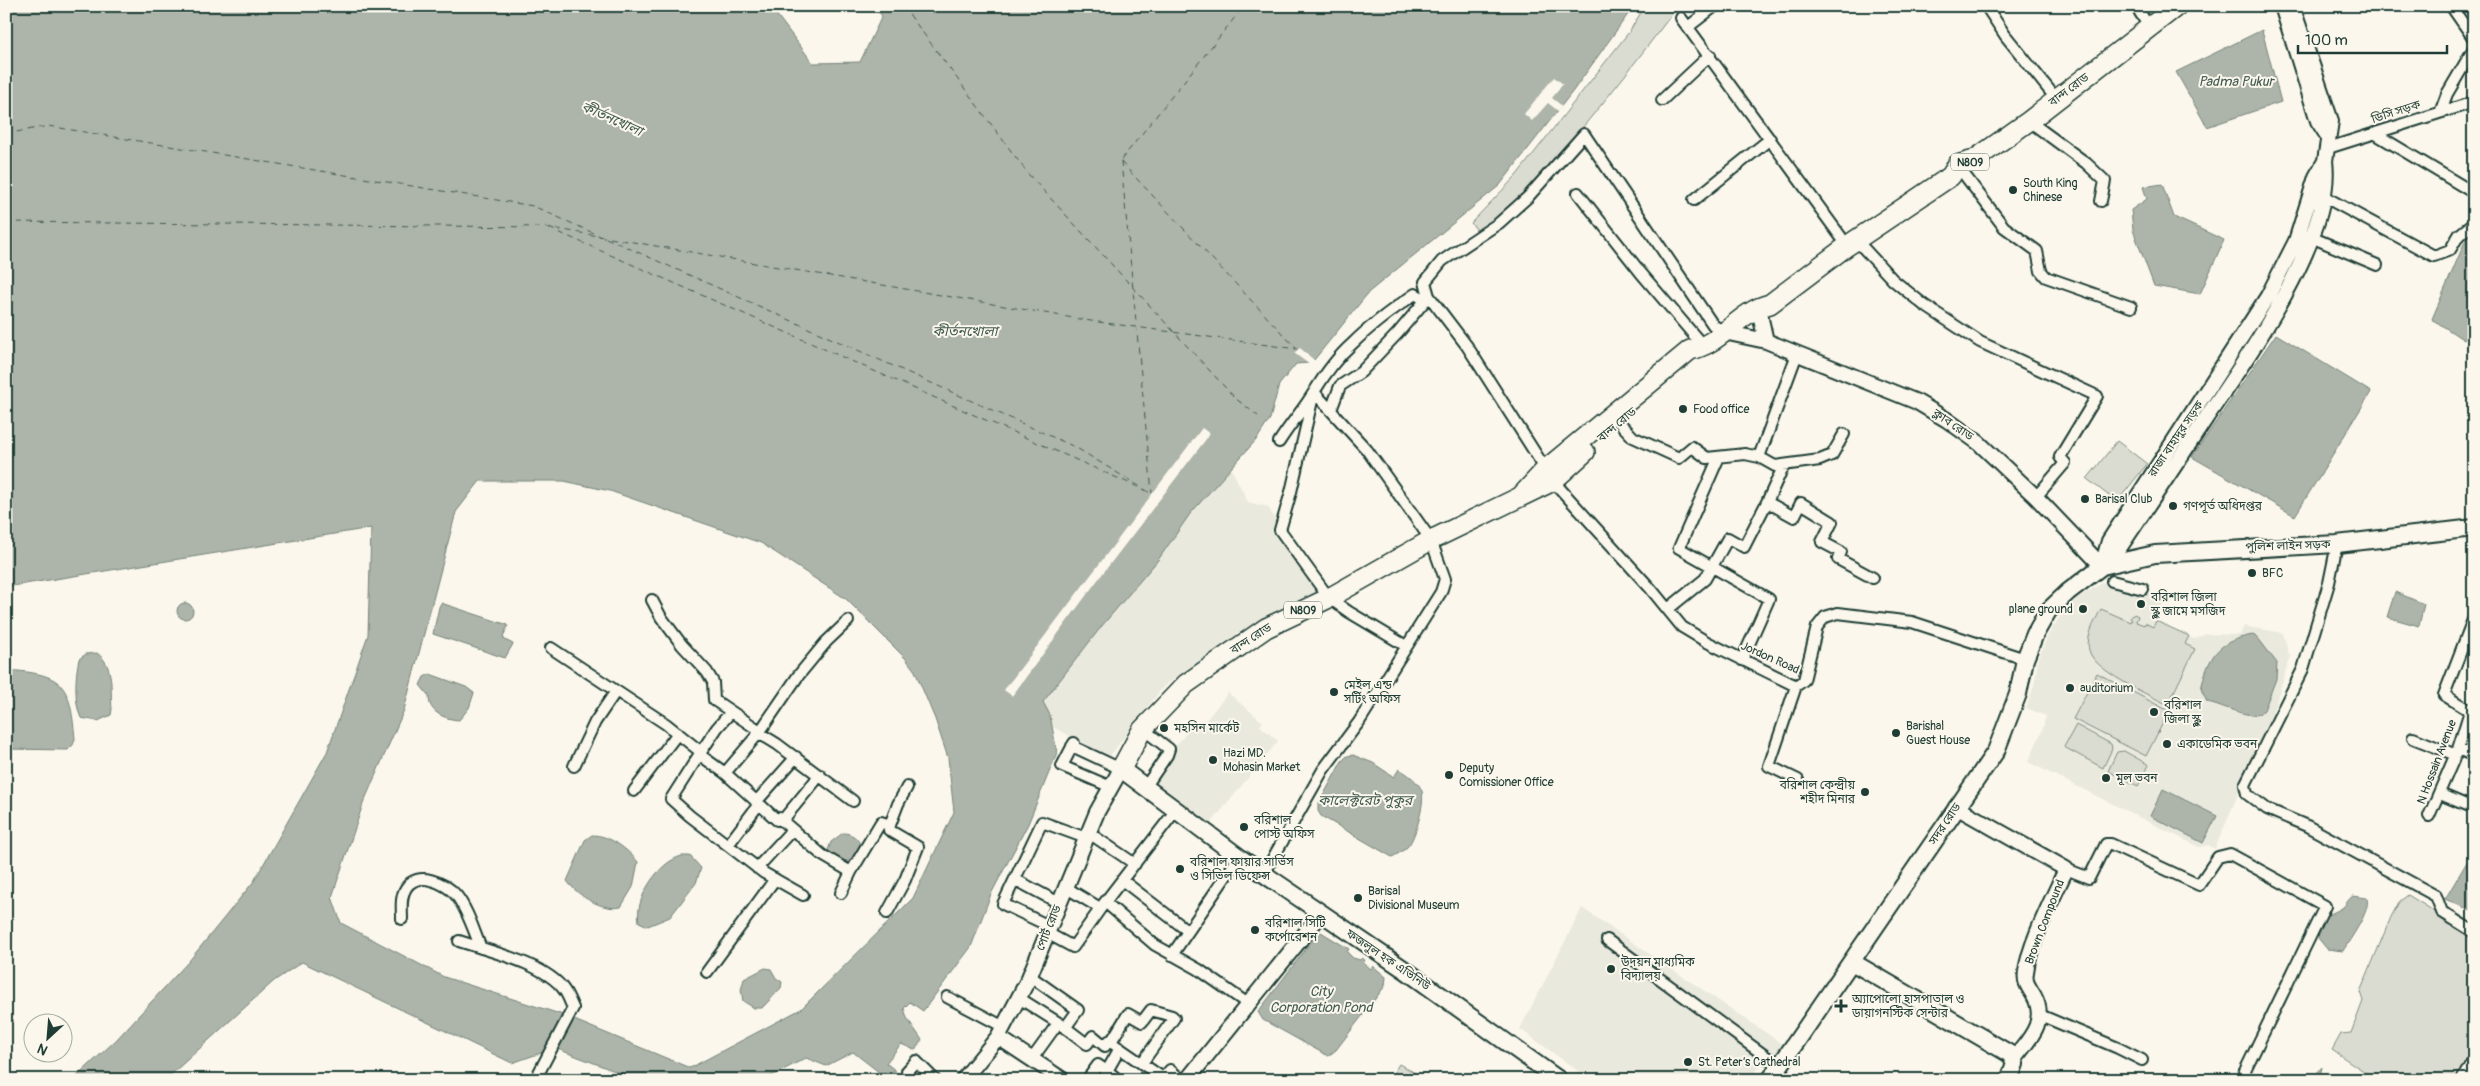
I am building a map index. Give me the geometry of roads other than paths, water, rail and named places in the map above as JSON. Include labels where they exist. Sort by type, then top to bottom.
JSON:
[{"type":"highway","name":"বান্দ রোড","points":[[1549,475],[1690,350],[1704,347],[1758,306],[1770,304],[1848,238],[1951,176],[1968,151],[2050,92],[2140,12],[2158,6]]},
{"type":"highway","name":"বান্দ রোড","points":[[1957,165],[1974,160],[2029,121],[2177,6]]},
{"type":"highway","name":"বান্দ রোড","points":[[1121,769],[1144,729],[1186,684],[1199,674],[1266,628],[1329,598],[1431,540],[1522,495],[1619,422],[1699,358],[1704,347]]},
{"type":"main road","name":"রাজা বাহাদুর সড়ক","points":[[2110,576],[2109,541],[2241,342],[2286,265],[2301,228],[2327,148],[2282,6]]},
{"type":"main road","name":"রাজা বাহাদুর সড়ক","points":[[2110,576],[2120,547],[2254,347],[2294,278],[2311,238],[2327,178],[2327,148],[2330,120],[2292,6]]},
{"type":"main road","points":[[1758,306],[1766,341]]},
{"type":"main road","name":"ক্লাব রোড","points":[[1724,332],[1766,341],[1876,384],[1924,406],[1979,443],[2036,497],[2110,576]]},
{"type":"main road","name":"পুলিশ লাইন সড়ক","points":[[2110,576],[2156,554],[2337,544],[2474,528]]},
{"type":"main road","name":"সদর রোড","points":[[1774,1073],[1996,751],[2018,694],[2025,659],[2035,634],[2048,611],[2068,592],[2110,576]]},
{"type":"main road","name":"ফজলুল হক এভিনিউ","points":[[1121,769],[1239,857],[1408,972],[1560,1080]]},
{"type":"main road","name":"পোর্ট রোড","points":[[963,1080],[1001,1032],[1019,998],[1030,976],[1065,887],[1121,769]]},
{"type":"main road","name":"Brown Compound","points":[[1956,807],[2066,868],[2030,954],[2026,972],[2026,985],[2035,997],[2040,1015]]},
{"type":"main road","points":[[1187,1080],[1321,914]]},
{"type":"main road","points":[[1852,962],[2010,1054],[2015,1064],[2009,1080]]},
{"type":"main road","points":[[2014,1059],[2038,1028],[2040,1015]]},
{"type":"main road","points":[[1001,1032],[1032,1059],[1063,1080]]},
{"type":"street","points":[[1688,27],[1715,6]]},
{"type":"street","points":[[1986,6],[2005,35],[2050,92]]},
{"type":"street","points":[[2452,6],[2474,39]]},
{"type":"street","points":[[1681,18],[1770,139],[1848,238],[1893,280],[1924,305],[1980,342],[2097,396],[2060,457],[2065,463],[2036,497]]},
{"type":"street","points":[[2441,110],[2447,94],[2474,48]]},
{"type":"street","points":[[1662,100],[1710,55]]},
{"type":"street","name":"ডিসি সড়ক","points":[[2327,148],[2441,110],[2474,102]]},
{"type":"street","points":[[2029,121],[2086,163],[2105,181],[2101,201]]},
{"type":"street","points":[[2374,133],[2474,194]]},
{"type":"street","points":[[1331,410],[1340,386],[1361,372],[1398,334],[1427,298],[1425,282],[1442,261],[1499,224],[1521,204],[1584,134],[1714,325],[1724,332]]},
{"type":"street","points":[[1694,200],[1770,139]]},
{"type":"street","points":[[1957,165],[2004,227],[2037,251],[2041,271],[2046,276],[2131,307]]},
{"type":"street","points":[[1578,193],[1641,273],[1704,347]]},
{"type":"street","points":[[2323,196],[2434,256],[2450,250],[2459,234],[2474,223]]},
{"type":"street","points":[[2311,238],[2377,265]]},
{"type":"street","points":[[1280,442],[1326,371],[1350,345],[1378,320],[1415,294],[1427,298]]},
{"type":"street","name":"Jordon Road","points":[[1427,298],[1466,346],[1549,475],[1682,627],[1742,660],[1796,686],[1804,680],[1817,627],[1825,617],[1838,613],[1912,622],[2025,659]]},
{"type":"street","points":[[1759,457],[1796,354]]},
{"type":"street","points":[[1264,874],[1323,770],[1359,722],[1441,592],[1446,580],[1431,540],[1367,450],[1314,392]]},
{"type":"street","points":[[1314,392],[1291,492],[1280,530],[1329,598],[1406,646]]},
{"type":"street","points":[[1619,422],[1633,437],[1679,458],[1692,447],[1707,458],[1745,454],[1759,457],[1775,466],[1820,460],[1832,455],[1844,434]]},
{"type":"street","points":[[1718,457],[1679,548],[1769,600],[1742,660]]},
{"type":"street","points":[[1668,609],[1705,579],[1728,538],[1744,547],[1784,465]]},
{"type":"street","points":[[1767,502],[1794,517],[1801,503],[1832,522],[1822,542],[1841,552],[1838,559],[1873,578]]},
{"type":"street","points":[[2337,544],[2329,583],[2303,669],[2245,785],[2248,794],[2268,809],[2307,826],[2436,896],[2442,912],[2474,932]]},
{"type":"street","points":[[2110,576],[2143,589]]},
{"type":"street","points":[[652,600],[661,618],[682,645],[707,672],[713,682],[714,700],[820,775],[853,801]]},
{"type":"street","name":"N Hossain Avenue","points":[[2429,816],[2457,752],[2469,711],[2444,695],[2474,617]]},
{"type":"street","points":[[725,773],[760,732],[798,676],[826,642],[848,621]]},
{"type":"street","points":[[551,648],[678,733],[777,820],[779,818],[822,855],[850,872]]},
{"type":"street","points":[[1796,686],[1769,766],[1798,780]]},
{"type":"street","points":[[574,766],[595,722],[616,691]]},
{"type":"street","points":[[730,712],[717,728],[671,799],[757,868],[803,895]]},
{"type":"street","points":[[1144,729],[1169,749],[1146,786]]},
{"type":"street","points":[[634,791],[678,733]]},
{"type":"street","points":[[2413,738],[2474,756]]},
{"type":"street","points":[[1111,787],[1062,766],[1073,745],[1121,769]]},
{"type":"street","points":[[728,845],[758,803],[796,758]]},
{"type":"street","points":[[782,821],[820,775]]},
{"type":"street","points":[[887,913],[905,880],[918,847],[889,830],[898,804],[907,787]]},
{"type":"street","points":[[2440,794],[2466,805],[2474,804]]},
{"type":"street","points":[[1135,864],[1088,836],[1042,822],[1003,904],[1074,947],[1103,905],[1135,864],[1176,810]]},
{"type":"street","points":[[841,893],[850,872],[881,822],[890,825]]},
{"type":"street","points":[[757,868],[792,830]]},
{"type":"street","points":[[2066,868],[2089,878],[2106,844],[2111,844],[2199,885],[2218,857],[2230,854],[2325,906],[2244,1074]]},
{"type":"street","points":[[1172,955],[1239,857]]},
{"type":"street","points":[[402,919],[402,902],[405,888],[412,882],[422,879],[437,882],[451,890],[458,897],[481,948]]},
{"type":"street","points":[[707,972],[775,879]]},
{"type":"street","points":[[1016,880],[1058,903]]},
{"type":"street","points":[[1122,880],[1188,931]]},
{"type":"street","points":[[1065,887],[1103,905],[1155,945],[1198,969],[1248,1004]]},
{"type":"street","points":[[1607,940],[1774,1073]]},
{"type":"street","points":[[459,941],[521,962],[546,974],[564,989],[573,1008],[534,1080]]},
{"type":"street","points":[[1030,976],[1078,1010],[1032,1059]]},
{"type":"street","points":[[947,996],[1001,1032]]},
{"type":"street","points":[[1019,998],[1087,1044],[1093,1036],[1105,1046],[1109,1041],[1162,1078],[1170,1070],[1182,1080]]},
{"type":"street","points":[[1109,1076],[1115,1045],[1128,1014],[1142,1022],[1151,1010],[1172,1016],[1174,1018],[1142,1063]]},
{"type":"street","points":[[2040,1015],[2142,1060]]},
{"type":"street","points":[[2462,1080],[2474,1058]]},
{"type":"street","points":[[907,1071],[916,1061],[935,1080]]},
{"type":"street","points":[[1087,1080],[1098,1065],[1109,1076]]},
{"type":"water","name":"কীর্তনখোলা","points":[[6,6],[770,6],[813,63],[860,62],[882,16],[874,6],[1634,6],[1573,91],[1500,185],[1369,292],[1314,360],[1309,363],[1296,364],[1279,385],[1270,419],[1257,439],[1190,514],[1158,560],[1101,627],[1043,702],[1050,715],[1057,753],[1028,824],[991,894],[971,947],[923,1011],[910,1002],[904,1008],[907,1018],[922,1040],[915,1050],[901,1044],[886,1063],[896,1071],[880,1073],[853,1052],[826,1066],[806,1058],[764,1080],[638,1080],[555,1048],[512,1063],[302,962],[274,981],[165,1080],[73,1080],[116,1040],[189,961],[254,881],[327,752],[368,635],[371,528],[6,587]],"holes":[[[480,481],[564,481],[610,491],[761,543],[846,599],[906,659],[915,671],[935,719],[948,758],[954,812],[913,898],[801,1009],[690,1068],[560,1014],[444,977],[341,923],[332,897],[363,804],[404,710],[456,512]]]},
{"type":"water","name":"Padma Pukur","points":[[2262,30],[2281,102],[2207,127],[2176,72]]},
{"type":"water","points":[[2162,184],[2174,217],[2224,240],[2200,294],[2154,286],[2133,230],[2131,210],[2147,199],[2143,187]]},
{"type":"water","points":[[2469,232],[2474,235],[2474,323],[2464,340],[2432,319]]},
{"type":"water","points":[[2276,334],[2371,392],[2295,516],[2192,457]]},
{"type":"water","points":[[2395,592],[2424,604],[2419,626],[2387,617]]},
{"type":"water","points":[[182,603],[188,603],[193,608],[191,617],[182,619],[177,614],[177,608]]},
{"type":"water","points":[[441,603],[508,625],[503,637],[513,644],[505,658],[433,634]]},
{"type":"water","points":[[2253,635],[2258,638],[2277,663],[2276,679],[2264,710],[2259,714],[2253,715],[2207,702],[2201,689],[2208,667],[2217,651],[2231,641]]},
{"type":"water","points":[[97,653],[107,664],[109,671],[112,709],[111,715],[98,721],[81,718],[77,705],[76,689],[79,659],[86,654]]},
{"type":"water","points":[[6,670],[40,674],[60,685],[66,693],[73,720],[75,739],[73,745],[68,750],[6,749]]},
{"type":"water","points":[[430,674],[466,687],[474,693],[469,708],[459,720],[438,714],[431,706],[429,696],[420,685],[424,677]]},
{"type":"water","name":"কালেক্টরেট পুকুর","points":[[1353,755],[1373,763],[1394,777],[1399,769],[1413,779],[1422,791],[1421,811],[1412,840],[1406,849],[1392,857],[1321,816],[1318,811],[1318,805],[1342,761],[1347,756]]},
{"type":"water","points":[[2163,789],[2217,816],[2203,843],[2150,816]]},
{"type":"water","points":[[843,833],[854,836],[861,845],[860,851],[849,861],[839,860],[828,850],[831,842]]},
{"type":"water","points":[[592,835],[612,840],[629,852],[638,862],[633,887],[621,907],[606,907],[591,901],[577,892],[567,881],[585,840]]},
{"type":"water","points":[[2474,850],[2474,912],[2445,899]]},
{"type":"water","points":[[690,856],[701,868],[696,883],[670,917],[648,926],[639,922],[640,903],[650,882],[665,865],[673,859]]},
{"type":"water","points":[[2353,896],[2367,898],[2363,917],[2343,951],[2327,949],[2318,938],[2320,925],[2324,918],[2342,908]]},
{"type":"water","name":"City Corporation Pond","points":[[1321,932],[1349,949],[1347,952],[1353,958],[1360,960],[1362,958],[1365,960],[1363,963],[1371,969],[1373,966],[1386,977],[1385,986],[1336,1050],[1328,1056],[1263,1020],[1258,1012],[1314,938]]},
{"type":"water","points":[[765,968],[771,969],[776,978],[782,982],[781,988],[762,1008],[754,1008],[743,1001],[741,990],[744,979]]},
{"type":"water","points":[[2322,1067],[2319,1080],[2295,1080],[2302,1074],[2312,1079]]},
{"type":"place","name":"South King Chinese","points":[[2013,190]]},
{"type":"place","name":"Food office","points":[[1683,409]]},
{"type":"place","name":"Barisal Club","points":[[2085,499]]},
{"type":"place","name":"গণপূর্ত অধিদপ্তর","points":[[2173,506]]},
{"type":"place","name":"BFC","points":[[2252,573]]},
{"type":"place","name":"বরিশাল জিলা স্কুল জামে মসজিদ","points":[[2141,604]]},
{"type":"place","name":"plane ground","points":[[2083,609]]},
{"type":"place","name":"auditorium","points":[[2070,688]]},
{"type":"place","name":"মেইল এন্ড সর্টিং অফিস","points":[[1334,692]]},
{"type":"place","name":"বরিশাল জিলা স্কুল","points":[[2154,712]]},
{"type":"place","name":"মহসিন মার্কেট","points":[[1164,728]]},
{"type":"place","name":"Barishal Guest House","points":[[1896,733]]},
{"type":"place","name":"একাডেমিক ভবন","points":[[2167,744]]},
{"type":"place","name":"Hazi MD. Mohasin Market","points":[[1213,760]]},
{"type":"place","name":"Deputy Comissioner Office","points":[[1449,775]]},
{"type":"place","name":"মূল ভবন","points":[[2106,778]]},
{"type":"place","name":"বরিশাল কেন্দ্রীয় শহীদ মিনার","points":[[1865,792]]},
{"type":"place","name":"বরিশাল পোস্ট অফিস","points":[[1244,827]]},
{"type":"place","name":"বরিশাল ফায়ার সার্ভিস ও সিভিল ডিফেন্স","points":[[1180,869]]},
{"type":"place","name":"Barisal Divisional Museum","points":[[1358,898]]},
{"type":"place","name":"বরিশাল সিটি কর্পোরেশন","points":[[1255,930]]},
{"type":"place","name":"উদয়ন মাধ্যমিক বিদ্যালয়","points":[[1611,969]]},
{"type":"place","name":"অ্যাপোলো হাসপাতাল ও ডায়াগনস্টিক সেন্টার","points":[[1841,1006]]},
{"type":"place","name":"St. Peter’s Cathedral","points":[[1688,1062]]}]
